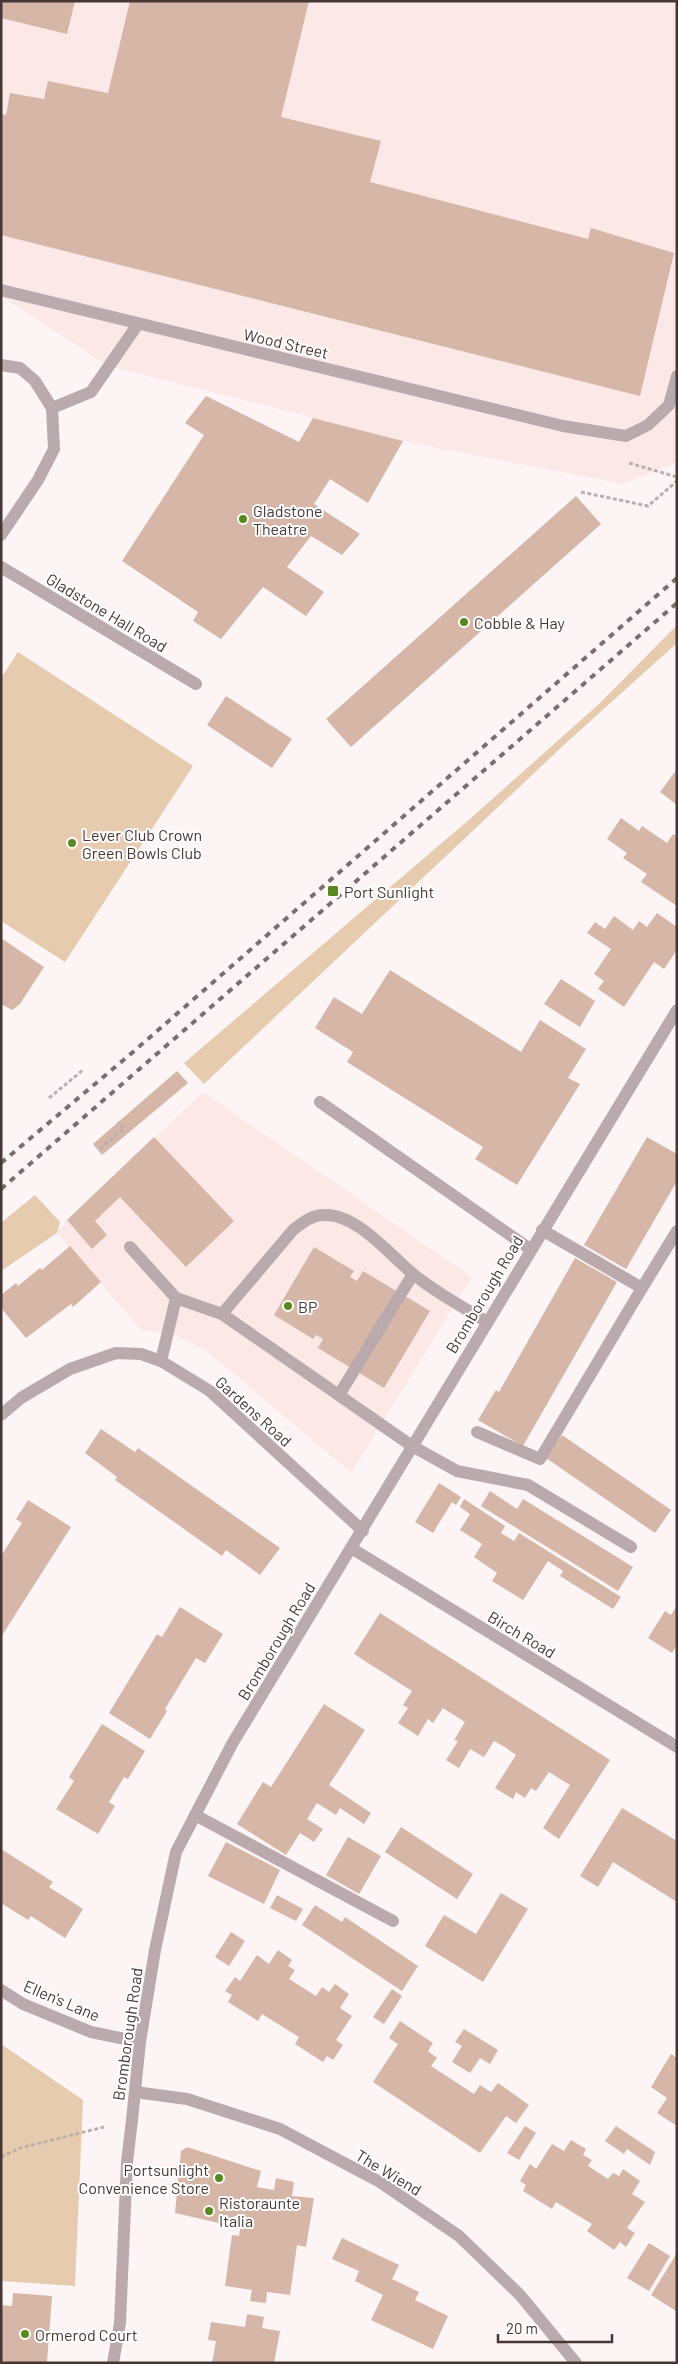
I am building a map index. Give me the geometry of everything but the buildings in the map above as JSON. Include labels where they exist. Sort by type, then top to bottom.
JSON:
[{"type":"street","name":"Wood Street","points":[[1,290],[563,426],[626,436],[648,425],[669,405],[677,376]]},
{"type":"street","points":[[52,408],[91,392],[138,324]]},
{"type":"street","points":[[1,365],[20,368],[35,381],[52,408],[54,449],[38,480],[1,535]]},
{"type":"street","name":"Gladstone Hall Road","points":[[1,567],[196,684]]},
{"type":"street","name":"Bromborough Road","points":[[113,2363],[120,2323],[128,2162],[140,2042],[155,1950],[176,1852],[232,1744],[363,1531],[530,1249],[677,1010]]},
{"type":"street","points":[[320,1102],[530,1249]]},
{"type":"street","points":[[222,1314],[294,1230],[307,1220],[324,1215],[340,1218],[374,1236],[413,1274],[487,1322]]},
{"type":"street","points":[[542,1230],[642,1288]]},
{"type":"street","points":[[477,1432],[540,1460],[677,1231]]},
{"type":"street","points":[[130,1247],[176,1298],[222,1314],[412,1446],[457,1471],[528,1485],[631,1547]]},
{"type":"street","points":[[339,1395],[413,1274]]},
{"type":"street","points":[[161,1361],[176,1298]]},
{"type":"street","name":"Gardens Road","points":[[1,1415],[21,1398],[70,1369],[116,1353],[140,1354],[161,1361],[210,1391],[363,1531]]},
{"type":"street","name":"Birch Road","points":[[351,1548],[677,1747]]},
{"type":"street","points":[[195,1815],[393,1921]]},
{"type":"street","name":"Ellen's Lane","points":[[1,1990],[23,2004],[91,2032],[140,2042]]},
{"type":"street","name":"The Wiend","points":[[134,2092],[187,2099],[280,2129],[380,2182],[459,2236],[520,2295],[576,2363]]},
{"type":"path","points":[[581,492],[648,506],[677,481]]},
{"type":"path","points":[[49,1098],[83,1070]]},
{"type":"path","points":[[100,1148],[124,1128],[118,1122]]},
{"type":"path","points":[[1,2157],[20,2148],[132,2120]]},
{"type":"shaded area","points":[[1,1],[677,1],[677,462],[623,484],[416,444],[108,366],[1,296]]},
{"type":"shaded area","points":[[677,625],[677,643],[565,744],[204,1084],[184,1063],[471,818],[599,704]]},
{"type":"shaded area","name":"Lever Club Crown Green Bowls Club","points":[[18,652],[193,766],[65,962],[1,921],[1,678]]},
{"type":"shaded area","name":"BP","points":[[203,1092],[472,1277],[351,1473],[207,1351],[175,1335],[141,1330],[57,1233],[67,1220]]},
{"type":"shaded area","points":[[35,1195],[60,1222],[57,1233],[1,1271],[1,1223]]},
{"type":"shaded area","points":[[1,2044],[83,2100],[75,2286],[1,2281]]},
{"type":"railway","points":[[1,1163],[133,1052],[677,578]]},
{"type":"railway","points":[[1,1189],[677,603]]},
{"type":"place","name":"Gladstone Theatre","points":[[243,519]]},
{"type":"place","name":"Cobble & Hay","points":[[464,622]]},
{"type":"place","name":"Lever Club Crown Green Bowls Club","points":[[72,843]]},
{"type":"place","name":"Port Sunlight","points":[[333,891]]},
{"type":"place","name":"BP","points":[[288,1306]]},
{"type":"place","name":"Portsunlight Convenience Store","points":[[219,2178]]},
{"type":"place","name":"Ristoraunte Italia","points":[[209,2211]]},
{"type":"place","name":"Ormerod Court","points":[[25,2334]]}]
